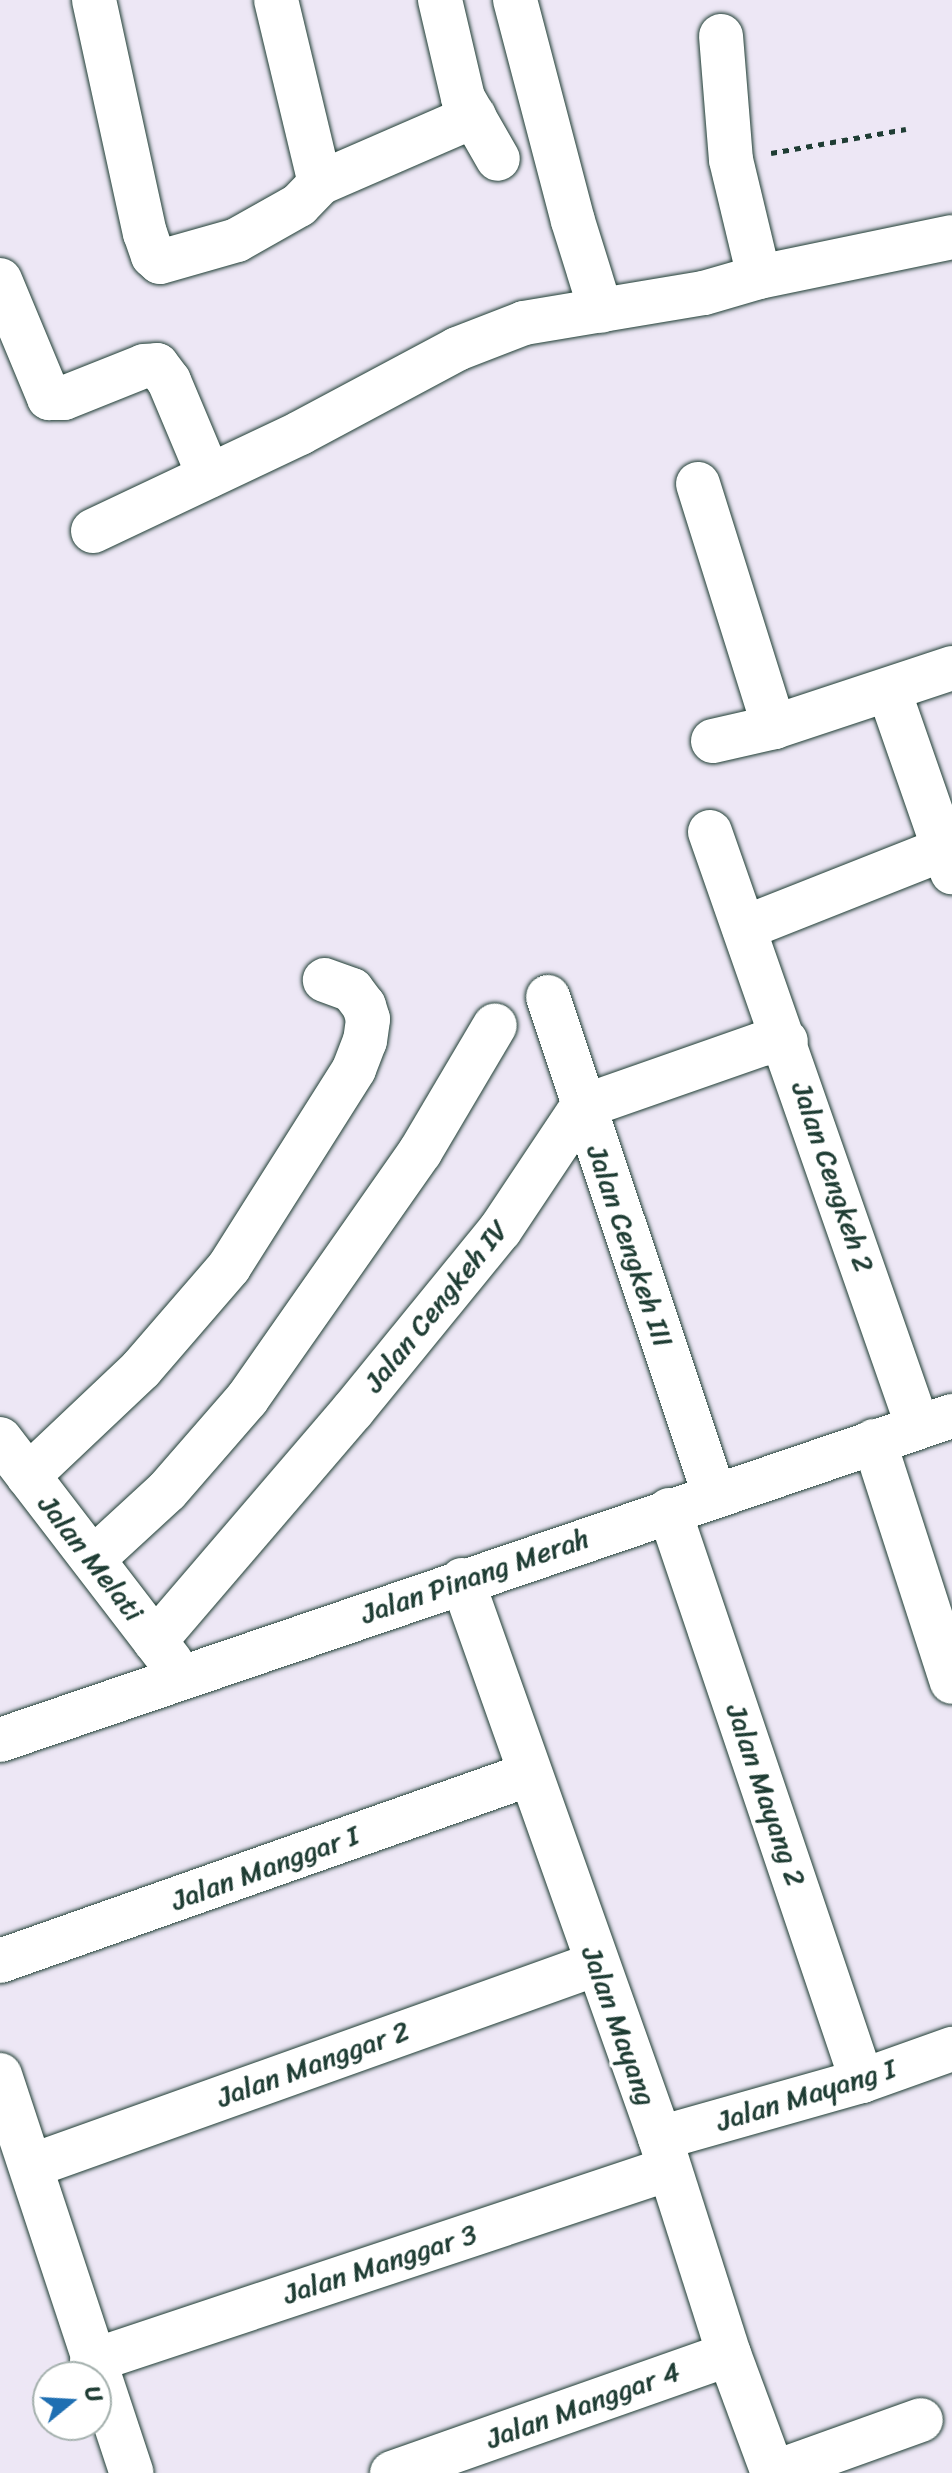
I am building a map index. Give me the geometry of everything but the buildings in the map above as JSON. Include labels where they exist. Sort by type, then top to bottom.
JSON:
[{"type":"street","points":[[94,0],[145,233],[153,256],[160,262],[237,240],[299,205],[320,183],[474,116]]},
{"type":"street","points":[[276,0],[320,183]]},
{"type":"street","points":[[440,0],[463,98],[498,159]]},
{"type":"street","points":[[515,0],[573,221],[601,311]]},
{"type":"street","points":[[721,36],[731,160],[759,277]]},
{"type":"street","points":[[93,531],[300,433],[457,349],[524,323],[704,293],[759,277],[952,237]]},
{"type":"street","points":[[0,280],[49,398],[64,398],[144,366],[157,365],[169,381],[209,476]]},
{"type":"street","points":[[698,484],[774,727]]},
{"type":"street","points":[[713,741],[774,727],[952,668]]},
{"type":"street","points":[[744,928],[948,860],[889,691]]},
{"type":"street","name":"Jalan Cengkeh 2","points":[[710,832],[744,928],[774,1043],[935,1421]]},
{"type":"street","points":[[28,1476],[141,1369],[229,1267],[354,1069],[365,1041],[368,1019],[364,1006],[352,990],[325,980]]},
{"type":"street","name":"Jalan Cengkeh III","points":[[548,997],[582,1107],[714,1494]]},
{"type":"street","points":[[93,1559],[167,1491],[247,1399],[420,1152],[495,1025]]},
{"type":"street","points":[[582,1107],[774,1043]]},
{"type":"street","name":"Jalan Cengkeh IV","points":[[155,1641],[353,1410],[500,1230],[582,1107]]},
{"type":"street","name":"Jalan Pinang Merah","points":[[0,1740],[935,1421]]},
{"type":"street","name":"Jalan Melati","points":[[0,1439],[182,1677]]},
{"type":"street","points":[[874,1441],[952,1682]]},
{"type":"street","name":"Jalan Mayang 2","points":[[669,1510],[862,2081]]},
{"type":"street","name":"Jalan Mayang","points":[[462,1580],[664,2153],[729,2354],[773,2473]]},
{"type":"street","name":"Jalan Manggar I","points":[[0,1961],[530,1774]]},
{"type":"street","name":"Jalan Manggar 2","points":[[31,2166],[596,1964]]},
{"type":"street","name":"Jalan Mayang I","points":[[664,2153],[952,2049]]},
{"type":"street","points":[[0,2075],[92,2361]]},
{"type":"street","name":"Jalan Manggar 3","points":[[92,2361],[664,2153]]},
{"type":"street","name":"Jalan Manggar 4","points":[[392,2473],[729,2354]]},
{"type":"street","points":[[112,2417],[132,2473]]},
{"type":"street","points":[[773,2473],[921,2420]]},
{"type":"path","points":[[731,160],[906,129]]}]
